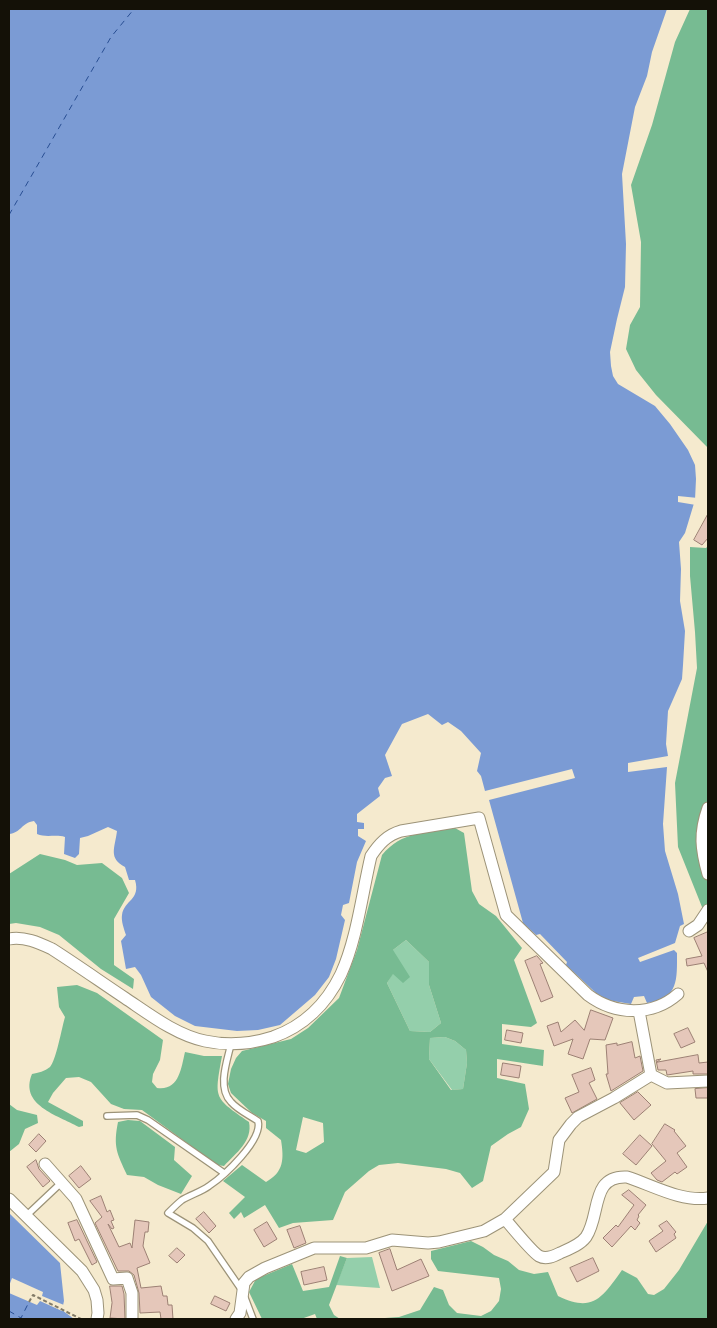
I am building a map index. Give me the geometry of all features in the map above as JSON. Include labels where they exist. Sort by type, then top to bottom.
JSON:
[{"type":"street","points":[[708,808],[701,842],[708,874]]},
{"type":"street","points":[[9,939],[27,939],[52,949],[153,1016],[188,1036],[206,1041],[231,1044],[255,1042],[282,1034],[303,1022],[315,1013],[329,993],[342,972],[371,856],[379,844],[392,834],[400,831],[479,818],[506,915],[588,995],[603,1005],[625,1011],[640,1011],[656,1007],[671,1000],[678,994]]},
{"type":"street","points":[[689,931],[698,925],[708,910]]},
{"type":"street","points":[[640,1011],[651,1075]]},
{"type":"street","points":[[651,1075],[667,1084],[708,1081]]},
{"type":"street","points":[[236,1319],[240,1313],[244,1283],[257,1272],[314,1248],[366,1248],[392,1240],[439,1242],[484,1231],[505,1219],[554,1172],[559,1140],[563,1132],[574,1120],[651,1075]]},
{"type":"street","points":[[45,1164],[76,1199],[113,1279],[127,1278],[132,1293],[132,1319]]},
{"type":"street","points":[[505,1219],[538,1256],[548,1258],[578,1244],[586,1238],[602,1187],[609,1180],[617,1177],[626,1177],[685,1196],[698,1199],[708,1198]]},
{"type":"street","points":[[9,1199],[82,1271],[98,1300],[97,1319]]},
{"type":"lane","points":[[231,1044],[225,1069],[225,1093],[231,1102],[258,1120],[259,1126],[256,1136],[242,1155],[211,1185],[183,1200],[168,1213],[194,1228],[208,1241],[242,1290],[253,1319]]},
{"type":"lane","points":[[107,1116],[137,1115],[148,1120],[224,1173]]},
{"type":"lane","points":[[26,1216],[62,1182]]},
{"type":"path","points":[[29,1302],[33,1295],[82,1319]]},
{"type":"green space","points":[[690,9],[708,9],[708,448],[656,395],[636,370],[626,349],[630,325],[640,307],[641,242],[631,185],[652,125],[675,42]]},
{"type":"green space","points":[[708,546],[708,907],[702,907],[678,847],[675,783],[697,668],[690,576],[690,547],[706,548]]},
{"type":"green space","points":[[455,828],[464,833],[472,891],[479,904],[496,916],[522,948],[514,960],[537,1023],[531,1027],[502,1024],[502,1044],[544,1050],[543,1066],[497,1059],[497,1078],[525,1084],[529,1109],[521,1127],[491,1146],[483,1181],[472,1188],[460,1173],[446,1169],[398,1163],[379,1165],[369,1171],[345,1192],[333,1220],[293,1223],[279,1228],[265,1205],[244,1218],[241,1212],[234,1219],[229,1213],[245,1197],[223,1181],[242,1165],[266,1182],[276,1174],[282,1159],[281,1140],[266,1128],[266,1121],[252,1113],[231,1093],[228,1084],[231,1069],[236,1058],[242,1051],[291,1039],[308,1028],[339,998],[357,950],[382,855],[398,841],[406,837],[424,832]],"holes":[[[406,940],[429,962],[429,985],[441,1023],[430,1032],[410,1031],[387,983],[393,974],[403,983],[410,977],[393,950]],[[445,1037],[455,1041],[466,1050],[467,1063],[463,1089],[451,1090],[429,1059],[430,1038]],[[303,1117],[323,1123],[324,1142],[306,1153],[296,1150]]]},
{"type":"green space","points":[[40,854],[77,865],[102,863],[122,878],[129,893],[114,919],[114,965],[134,979],[133,989],[101,969],[59,935],[40,927],[16,923],[9,924],[9,874]]},
{"type":"green space","points":[[406,940],[429,962],[429,985],[441,1023],[430,1032],[410,1031],[387,983],[393,973],[393,950]]},
{"type":"green space","points":[[77,985],[97,993],[163,1040],[160,1060],[153,1074],[152,1082],[157,1088],[170,1086],[178,1078],[185,1052],[204,1056],[222,1056],[218,1081],[219,1096],[223,1102],[249,1122],[250,1129],[243,1146],[224,1166],[217,1165],[142,1110],[124,1109],[111,1104],[91,1082],[79,1077],[66,1078],[48,1102],[83,1121],[83,1126],[79,1127],[51,1113],[35,1101],[29,1085],[32,1074],[46,1070],[52,1064],[65,1017],[59,1007],[57,987]]},
{"type":"green space","points":[[445,1037],[455,1041],[466,1050],[467,1063],[463,1089],[452,1090],[429,1059],[430,1038]]},
{"type":"green space","points":[[9,1104],[17,1110],[37,1115],[38,1123],[25,1129],[19,1144],[9,1152]]},
{"type":"green space","points":[[128,1120],[140,1121],[175,1147],[174,1160],[192,1176],[181,1194],[144,1177],[127,1175],[118,1155],[116,1138],[118,1122]]},
{"type":"green space","points":[[708,1221],[708,1319],[371,1319],[399,1317],[420,1310],[434,1287],[443,1290],[449,1305],[457,1313],[481,1316],[491,1311],[499,1301],[501,1289],[499,1278],[438,1271],[431,1259],[431,1251],[471,1241],[508,1261],[519,1270],[534,1274],[548,1272],[558,1296],[570,1301],[588,1303],[596,1300],[622,1270],[637,1278],[648,1294],[654,1295],[664,1289],[679,1270]]},
{"type":"green space","points":[[340,1256],[347,1258],[329,1305],[334,1315],[340,1319],[317,1319],[315,1314],[301,1319],[262,1319],[249,1292],[256,1279],[292,1264],[303,1291],[329,1287]]},
{"type":"green space","points":[[372,1257],[380,1288],[336,1285],[347,1258]]},
{"type":"water","points":[[9,9],[667,9],[652,52],[647,76],[635,107],[622,174],[626,244],[625,287],[610,352],[613,376],[618,384],[655,406],[688,450],[695,465],[695,500],[685,533],[679,542],[681,569],[680,601],[685,631],[682,679],[668,711],[666,744],[668,756],[628,763],[628,772],[667,767],[663,824],[665,851],[678,894],[684,924],[680,926],[675,943],[638,958],[640,962],[674,950],[677,953],[676,979],[671,992],[665,997],[647,1003],[644,996],[634,997],[631,1004],[607,1000],[596,993],[566,965],[567,962],[540,934],[536,935],[523,923],[489,800],[575,778],[572,769],[485,791],[481,776],[477,771],[481,753],[461,731],[448,722],[442,725],[428,714],[402,724],[385,755],[392,776],[385,778],[378,788],[380,796],[357,814],[357,822],[364,823],[364,829],[358,829],[358,836],[366,841],[357,862],[349,903],[343,905],[341,915],[345,920],[336,959],[329,977],[315,995],[280,1025],[258,1030],[237,1031],[195,1026],[175,1016],[151,997],[141,975],[135,967],[126,969],[121,941],[126,935],[122,915],[123,910],[136,892],[136,887],[135,880],[129,880],[125,867],[114,856],[117,831],[108,827],[80,838],[79,854],[75,858],[64,854],[65,837],[37,834],[37,825],[34,821],[9,834]]},
{"type":"water","points":[[9,1213],[60,1263],[64,1301],[62,1310],[74,1319],[9,1319]]},
{"type":"pier","points":[[678,496],[698,498],[696,505],[678,502]]},
{"type":"pier","points":[[12,1278],[43,1292],[42,1296],[64,1305],[62,1311],[40,1301],[37,1305],[9,1293]]},
{"type":"building","points":[[708,514],[708,538],[702,545],[694,540]]},
{"type":"building","points":[[708,932],[708,972],[704,963],[687,966],[686,959],[702,956],[694,938]]},
{"type":"building","points":[[537,956],[543,963],[540,964],[553,997],[541,1002],[525,961]]},
{"type":"building","points":[[591,1010],[613,1018],[605,1040],[590,1039],[583,1059],[568,1054],[573,1039],[554,1046],[547,1026],[558,1022],[561,1032],[575,1020],[584,1030]]},
{"type":"building","points":[[688,1028],[695,1042],[681,1048],[674,1034]]},
{"type":"building","points":[[507,1030],[523,1033],[521,1043],[505,1040]]},
{"type":"building","points":[[632,1042],[635,1058],[640,1056],[643,1071],[611,1091],[606,1074],[608,1074],[606,1045]]},
{"type":"building","points":[[698,1055],[699,1063],[708,1062],[708,1074],[693,1074],[693,1071],[667,1075],[666,1070],[658,1070],[656,1060],[661,1059],[657,1062]]},
{"type":"building","points":[[503,1063],[521,1066],[519,1078],[501,1075]]},
{"type":"building","points":[[591,1068],[595,1080],[589,1083],[597,1099],[572,1113],[565,1098],[579,1092],[572,1075]]},
{"type":"building","points":[[708,1088],[708,1098],[696,1098],[695,1089]]},
{"type":"building","points":[[638,1092],[651,1105],[634,1120],[620,1103]]},
{"type":"building","points":[[665,1124],[675,1130],[686,1146],[677,1153],[687,1167],[677,1174],[675,1172],[662,1182],[657,1180],[651,1173],[666,1161],[652,1144]]},
{"type":"building","points":[[39,1134],[46,1141],[36,1152],[29,1145]]},
{"type":"building","points":[[640,1135],[652,1146],[636,1165],[623,1154]]},
{"type":"building","points":[[36,1160],[39,1169],[50,1181],[43,1187],[27,1167]]},
{"type":"building","points":[[81,1166],[91,1179],[79,1188],[69,1176]]},
{"type":"building","points":[[629,1190],[646,1205],[638,1215],[637,1220],[640,1223],[635,1230],[631,1226],[612,1247],[603,1238],[616,1225],[618,1227],[634,1205],[622,1195]]},
{"type":"building","points":[[101,1196],[107,1212],[110,1210],[114,1220],[111,1221],[114,1228],[112,1229],[108,1224],[119,1247],[130,1243],[132,1248],[135,1220],[149,1222],[143,1246],[150,1263],[137,1268],[141,1288],[161,1286],[163,1296],[167,1296],[168,1305],[172,1305],[173,1319],[161,1319],[160,1312],[140,1313],[139,1293],[134,1275],[129,1271],[118,1271],[95,1223],[102,1217],[90,1201]]},
{"type":"building","points":[[204,1212],[216,1226],[209,1233],[196,1219]]},
{"type":"building","points":[[77,1220],[97,1262],[92,1265],[79,1239],[75,1241],[68,1223]]},
{"type":"building","points":[[667,1221],[676,1232],[674,1234],[676,1238],[656,1252],[649,1241],[663,1231],[659,1226]]},
{"type":"building","points":[[267,1222],[277,1239],[264,1247],[254,1230]]},
{"type":"building","points":[[300,1226],[306,1243],[294,1248],[287,1230]]},
{"type":"building","points":[[177,1248],[185,1255],[177,1263],[169,1256]]},
{"type":"building","points":[[390,1249],[397,1270],[421,1259],[429,1276],[392,1291],[379,1253]]},
{"type":"building","points":[[593,1258],[599,1271],[577,1282],[570,1268]]},
{"type":"building","points":[[324,1267],[327,1280],[304,1285],[301,1272]]},
{"type":"building","points":[[110,1286],[122,1286],[125,1319],[110,1318],[112,1303]]},
{"type":"building","points":[[215,1296],[230,1303],[226,1311],[211,1304]]},
{"type":"ferry route","points":[[9,215],[111,37],[134,9]]},
{"type":"ferry route","points":[[9,1311],[21,1318],[29,1302]]}]
